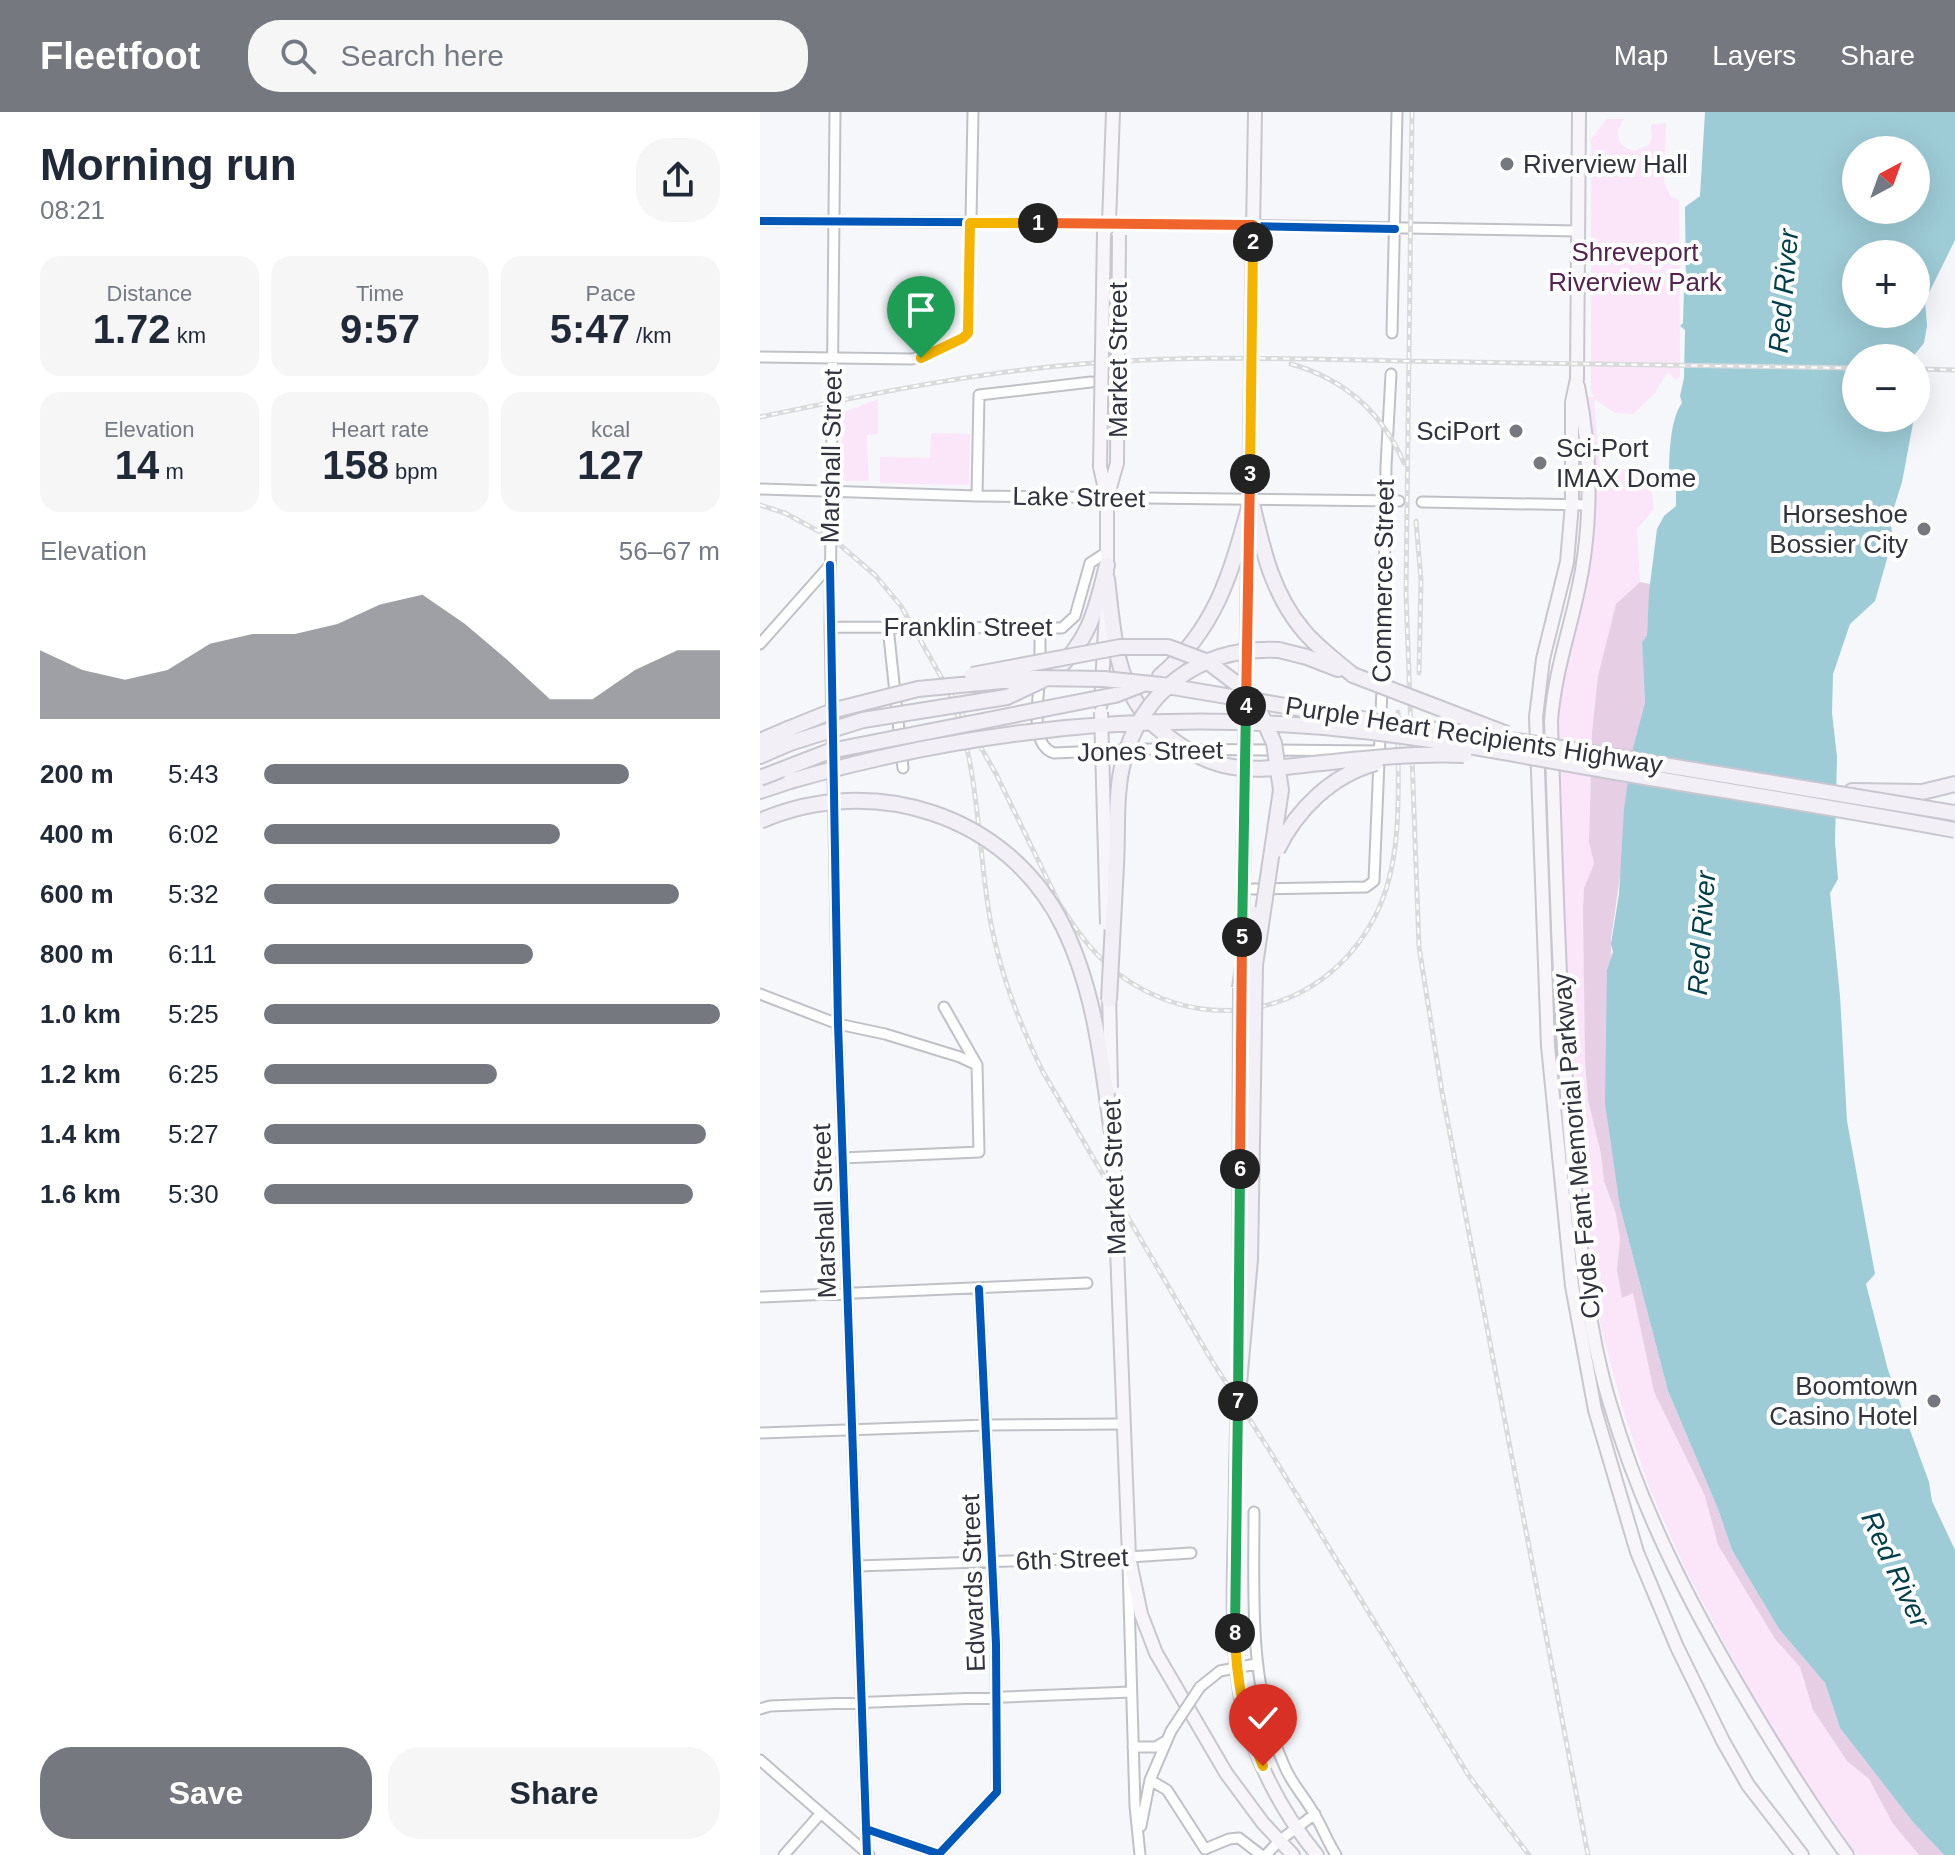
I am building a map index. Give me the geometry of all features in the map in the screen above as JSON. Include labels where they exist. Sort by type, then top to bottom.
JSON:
[{"type":"highway","points":[[1251,499],[1265,559],[1281,599],[1304,632],[1353,675]]},
{"type":"highway","points":[[760,778],[830,751],[1115,695],[1160,676],[1191,647],[1217,605],[1232,568],[1251,499]]},
{"type":"highway","points":[[760,756],[789,736],[863,720],[1007,697],[1029,688],[1053,673],[1082,642],[1096,609],[1107,565]]},
{"type":"highway","points":[[1107,565],[1117,658],[1126,685],[1154,725],[1171,740],[1203,758],[1240,768],[1275,768],[1406,754],[1527,749]]},
{"type":"highway","points":[[918,689],[959,677],[1106,649],[1154,645],[1184,651],[1219,669],[1241,687],[1266,722],[1278,756],[1281,790],[1255,965],[1250,1259],[1238,1395]]},
{"type":"highway","points":[[1109,1000],[1119,794],[1128,747],[1149,706],[1171,684],[1205,661],[1249,650],[1279,650],[1307,657],[1527,749]]},
{"type":"highway","name":"Purple Heart Recipients Highway","points":[[760,741],[789,736],[835,710],[918,689],[1034,678],[1129,681],[1386,723],[1955,830]]},
{"type":"highway","name":"Purple Heart Recipients Highway","points":[[760,791],[860,762],[955,742],[1028,731],[1208,720],[1312,726],[1527,749],[1828,791],[1955,813]]},
{"type":"highway","points":[[1240,988],[1246,945],[1261,888],[1282,841],[1301,813],[1325,788],[1362,767],[1429,755]]},
{"type":"highway","points":[[1828,791],[1922,792],[1955,784]]},
{"type":"highway","points":[[760,821],[790,809],[831,801],[896,802],[958,822],[995,844],[1017,863],[1056,914],[1079,966],[1100,1043],[1112,1133]]},
{"type":"main road","name":"Market Street","points":[[1113,112],[1106,228],[1100,467],[1107,498],[1101,712],[1112,1133],[1129,1557]]},
{"type":"main road","points":[[1255,112],[1251,499],[1240,988],[1235,1617],[1242,1702],[1256,1749],[1296,1826],[1317,1855]]},
{"type":"main road","name":"Clyde Fant Memorial Parkway","points":[[1579,112],[1577,379],[1586,448],[1587,505],[1581,572],[1556,674],[1551,721],[1564,1058],[1579,1231],[1592,1328],[1610,1406],[1628,1462],[1667,1554],[1694,1608],[1755,1713],[1847,1855]]},
{"type":"main road","name":"Market Street","points":[[1106,228],[1119,235],[1117,463],[1107,498]]},
{"type":"main road","name":"Clyde Fant Memorial Parkway","points":[[1577,379],[1572,402],[1572,504],[1567,562],[1543,659],[1536,717],[1552,1102],[1572,1286],[1595,1410],[1632,1538],[1660,1607],[1739,1770],[1802,1855]]},
{"type":"main road","points":[[1129,1557],[1141,1614],[1156,1653],[1226,1773],[1293,1855]]},
{"type":"street","name":"Marshall Street","points":[[835,112],[830,627],[842,1158],[867,1854]]},
{"type":"street","points":[[760,357],[921,358],[968,333],[973,112]]},
{"type":"street","points":[[1392,333],[1397,112]]},
{"type":"street","points":[[760,221],[1106,228],[1253,225],[1578,231]]},
{"type":"street","name":"Commerce Street","points":[[1253,889],[1366,887],[1373,883],[1391,374]]},
{"type":"street","points":[[977,496],[979,395],[1091,382]]},
{"type":"street","name":"Lake Street","points":[[760,489],[977,496],[1399,501]]},
{"type":"street","points":[[1422,502],[1587,505]]},
{"type":"street","name":"Franklin Street","points":[[830,627],[1062,628],[1072,621],[1086,571],[1096,558],[1107,565]]},
{"type":"street","points":[[760,644],[830,565]]},
{"type":"street","points":[[888,627],[903,768]]},
{"type":"street","name":"Jones Street","points":[[1040,629],[1038,738],[1048,751],[1378,751]]},
{"type":"street","points":[[760,994],[838,1024],[885,1034],[977,1065]]},
{"type":"street","points":[[842,1158],[979,1152],[977,1065],[944,1007]]},
{"type":"street","points":[[760,1297],[1087,1283]]},
{"type":"street","name":"Edwards Street","points":[[939,1854],[997,1792],[993,1561],[979,1289]]},
{"type":"street","points":[[760,1433],[986,1425],[1124,1424]]},
{"type":"street","points":[[1254,1512],[1256,1664],[1268,1721],[1284,1766],[1315,1814],[1336,1855]]},
{"type":"street","name":"6th Street","points":[[857,1566],[1191,1553]]},
{"type":"street","name":"Market Street","points":[[1129,1557],[1127,1576],[1135,1806],[1140,1855]]},
{"type":"street","points":[[1140,1855],[1142,1816],[1150,1780],[1169,1735],[1200,1687],[1213,1674],[1256,1664]]},
{"type":"street","points":[[760,1709],[770,1706],[1131,1692]]},
{"type":"street","points":[[1133,1747],[1156,1747],[1169,1735]]},
{"type":"street","points":[[760,1760],[867,1854]]},
{"type":"street","points":[[1150,1780],[1167,1790],[1205,1849],[1239,1838],[1263,1855],[1315,1814]]},
{"type":"street","points":[[784,1855],[821,1813]]},
{"type":"street","points":[[866,1829],[939,1854]]},
{"type":"green space","name":"Shreveport Riverview Park","points":[[1607,119],[1624,119],[1618,138],[1620,143],[1634,151],[1649,145],[1651,125],[1666,123],[1664,182],[1671,197],[1679,200],[1680,376],[1676,380],[1668,372],[1653,395],[1633,414],[1615,413],[1594,399],[1600,470],[1649,469],[1654,509],[1637,529],[1640,582],[1616,604],[1599,676],[1592,732],[1589,842],[1594,864],[1584,888],[1588,1100],[1604,1181],[1616,1214],[1620,1239],[1617,1270],[1622,1297],[1633,1293],[1654,1392],[1705,1496],[1718,1545],[1775,1639],[1800,1667],[1813,1710],[1847,1761],[1869,1779],[1893,1824],[1919,1855],[1857,1855],[1795,1766],[1757,1704],[1685,1569],[1649,1487],[1624,1413],[1601,1328],[1590,1248],[1566,972],[1559,701],[1588,575],[1595,517],[1586,397],[1594,397],[1591,391],[1591,139]]},
{"type":"green space","points":[[878,399],[878,434],[867,435],[869,481],[841,481],[842,413]]},
{"type":"green space","points":[[931,433],[970,434],[969,485],[880,483],[880,457],[930,458]]},
{"type":"shaded area","points":[[1640,582],[1650,584],[1647,635],[1642,642],[1645,703],[1611,939],[1616,1163],[1620,1207],[1668,1391],[1732,1550],[1779,1629],[1825,1683],[1840,1728],[1913,1822],[1944,1855],[1919,1855],[1893,1824],[1869,1779],[1847,1761],[1813,1710],[1800,1667],[1775,1639],[1718,1545],[1705,1496],[1654,1392],[1633,1293],[1622,1298],[1617,1270],[1620,1239],[1616,1214],[1604,1181],[1588,1100],[1583,908],[1584,888],[1594,864],[1589,842],[1592,732],[1598,676],[1616,604]]},
{"type":"water","name":"Red River","points":[[1705,112],[1955,112],[1955,240],[1930,291],[1930,240],[1842,240],[1842,328],[1927,328],[1923,344],[1842,344],[1842,432],[1911,432],[1902,482],[1890,520],[1893,538],[1875,601],[1850,624],[1833,674],[1838,879],[1830,893],[1847,1121],[1875,1274],[1866,1284],[1888,1370],[1929,1482],[1932,1501],[1955,1550],[1955,1855],[1944,1855],[1913,1822],[1840,1728],[1825,1683],[1779,1629],[1732,1550],[1668,1391],[1620,1207],[1605,1103],[1607,970],[1613,952],[1611,944],[1619,894],[1624,809],[1632,752],[1645,703],[1642,642],[1647,635],[1657,529],[1664,516],[1676,506],[1676,491],[1669,485],[1669,465],[1672,431],[1682,403],[1680,396],[1684,378],[1685,330],[1680,326],[1683,323],[1686,287],[1685,207],[1700,196]]},
{"type":"railway","points":[[1412,112],[1406,593],[1419,947],[1442,1092],[1588,1855]]},
{"type":"railway","points":[[760,417],[968,378],[1133,361],[1210,358],[1842,368]]},
{"type":"railway","points":[[1291,364],[1328,379],[1359,400],[1385,428],[1404,463]]},
{"type":"railway","points":[[1930,369],[1955,370]]},
{"type":"railway","points":[[760,505],[785,513],[833,539],[875,575],[901,606],[996,774],[1066,914],[1107,964],[1127,980],[1162,998],[1198,1008],[1234,1010],[1269,1005],[1302,991],[1332,971],[1358,944],[1378,910],[1392,864],[1398,813],[1398,712]]},
{"type":"railway","points":[[1416,521],[1421,580],[1419,673]]},
{"type":"railway","points":[[948,689],[965,740],[975,792],[995,944],[1016,1009],[1043,1072],[1212,1361],[1469,1776],[1529,1855]]},
{"type":"cycle path","points":[[760,221],[1395,229]]},
{"type":"cycle path","points":[[830,565],[838,1024],[867,1855]]},
{"type":"cycle path","points":[[866,1829],[939,1854],[997,1792],[996,1644],[979,1289]]},
{"type":"place","name":"Riverview Hall","points":[[1507,164]]},
{"type":"place","name":"SciPort","points":[[1516,431]]},
{"type":"place","name":"Sci-Port IMAX Dome","points":[[1540,463]]},
{"type":"place","name":"Horseshoe Bossier City","points":[[1924,529]]},
{"type":"place","name":"Boomtown Casino Hotel","points":[[1934,1401]]},
{"type":"route","points":[[921,358],[968,333],[970,223],[1253,225],[1251,499],[1240,988],[1235,1617],[1242,1702],[1263,1766]]}]
